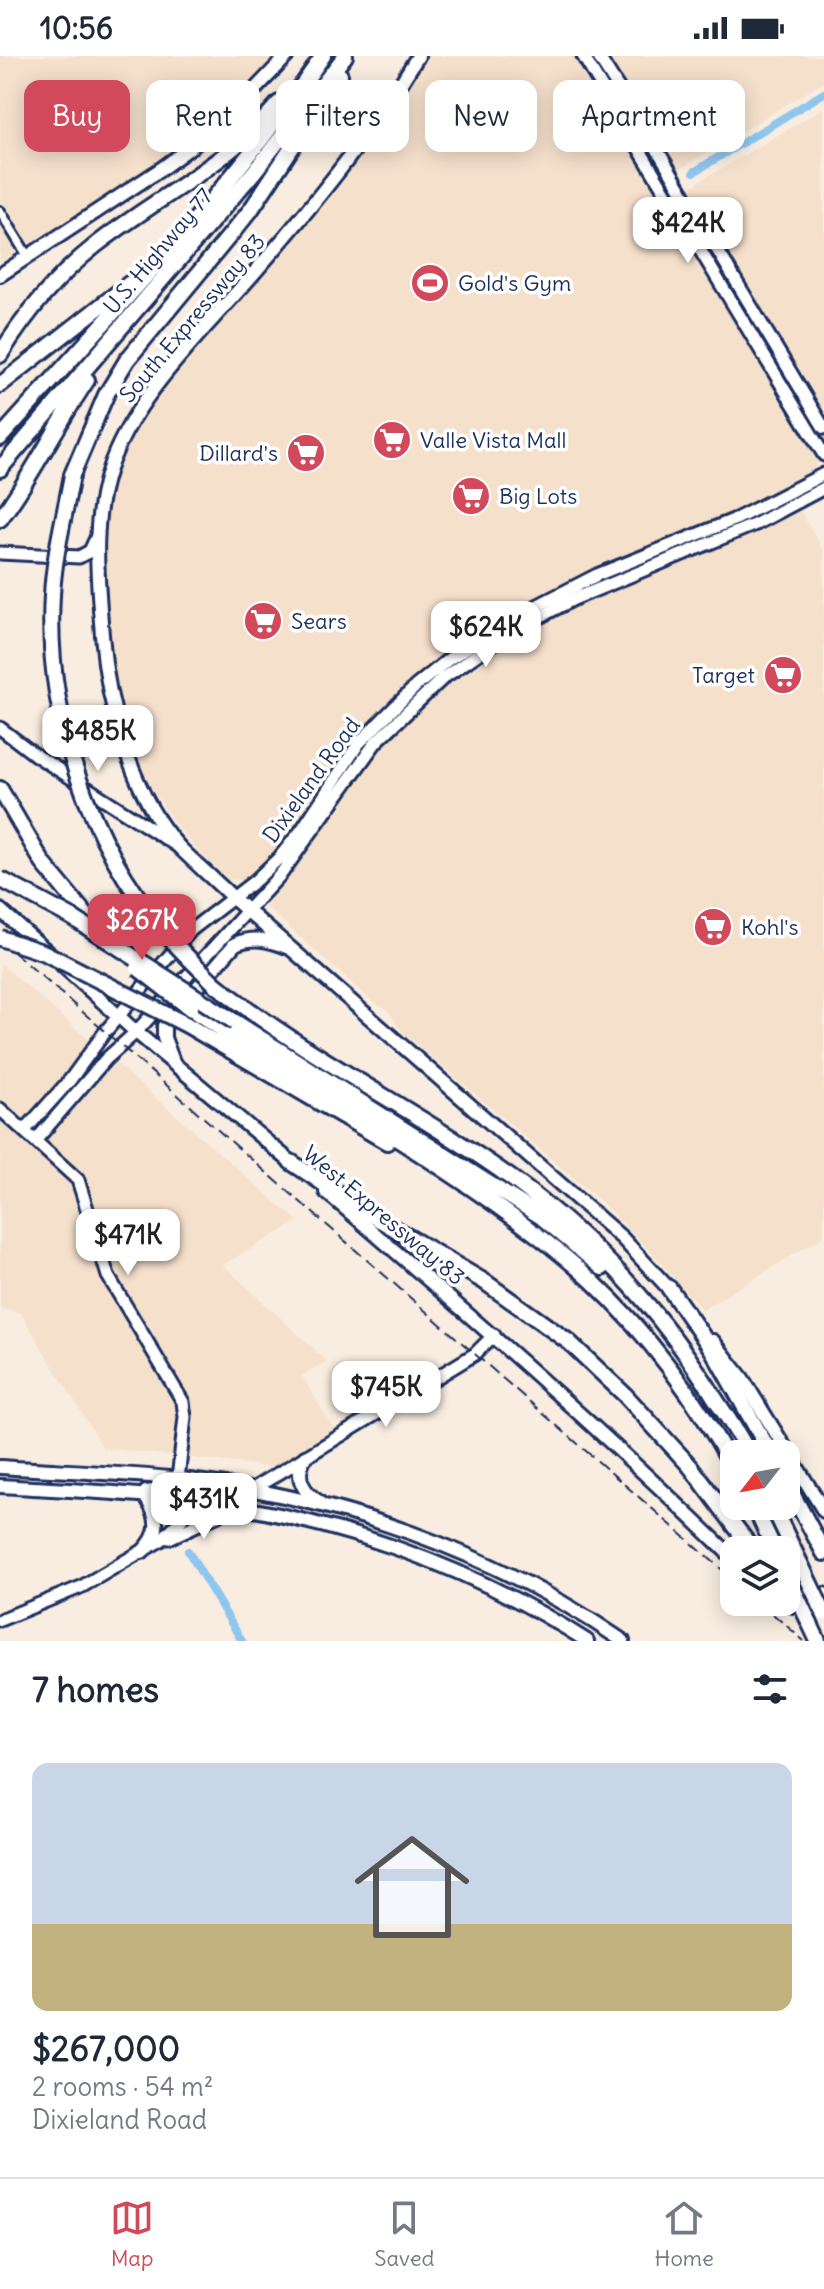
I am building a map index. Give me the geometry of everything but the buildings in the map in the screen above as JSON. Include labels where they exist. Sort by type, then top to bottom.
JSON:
[{"type":"highway","name":"U.S. Highway 77","points":[[0,438],[167,252],[272,127],[322,56]]},
{"type":"highway","points":[[0,355],[36,304],[81,258],[238,146],[322,56]]},
{"type":"highway","name":"U.S. Highway 77","points":[[0,469],[254,172],[348,56]]},
{"type":"highway","points":[[348,56],[250,211],[127,360],[106,395],[72,475],[52,593],[51,637],[55,680],[68,745],[89,807],[119,865],[163,931],[215,984],[257,1018],[449,1137],[546,1205],[629,1282],[665,1323],[740,1440]]},
{"type":"highway","points":[[0,385],[88,318],[167,252]]},
{"type":"highway","points":[[0,519],[36,465],[56,426],[123,327]]},
{"type":"highway","points":[[0,789],[30,843],[72,901],[121,953],[191,1009],[396,1137],[530,1230],[580,1270],[641,1333],[696,1406],[720,1446]]},
{"type":"highway","points":[[0,879],[73,918],[540,1216],[622,1288],[702,1378]]},
{"type":"highway","points":[[0,938],[45,953],[187,1025],[428,1166],[530,1230]]},
{"type":"highway","points":[[291,1162],[363,1210],[485,1282],[569,1342],[625,1395],[681,1456],[744,1536]]},
{"type":"highway","points":[[669,1288],[713,1351],[763,1440]]},
{"type":"highway","points":[[800,1508],[824,1553]]},
{"type":"highway","points":[[780,1520],[824,1613]]},
{"type":"highway","points":[[800,1603],[818,1641]]},
{"type":"highway","points":[[800,1612],[810,1624]]},
{"type":"main road","points":[[0,275],[161,169],[221,125],[287,56]]},
{"type":"main road","name":"South Expressway 83","points":[[178,846],[156,814],[123,745],[104,661],[96,538],[108,473],[118,447],[149,395],[335,179],[390,102],[418,56]]},
{"type":"main road","points":[[583,56],[824,455]]},
{"type":"main road","points":[[598,56],[824,428]]},
{"type":"main road","name":"Dixieland Road","points":[[25,1130],[70,1080],[105,1032],[191,930],[256,880],[279,858],[301,831],[359,743],[416,686],[457,653],[519,615],[585,581],[726,524],[824,474]]},
{"type":"main road","name":"Dixieland Road","points":[[36,1140],[106,1059],[136,1032],[295,858],[339,790],[376,742],[443,678],[507,634],[574,599],[756,524],[824,488]]},
{"type":"main road","points":[[0,553],[79,557],[90,551],[96,538]]},
{"type":"main road","points":[[0,728],[34,754],[178,846],[233,898],[622,1238],[669,1288],[742,1378],[824,1511]]},
{"type":"main road","name":"West Expressway 83","points":[[0,910],[136,1032],[494,1335],[634,1461],[720,1545]]},
{"type":"main road","points":[[173,1062],[164,1038],[164,1026],[235,944],[262,938],[293,949]]},
{"type":"main road","points":[[0,1109],[72,1172],[81,1184],[108,1276],[183,1402],[185,1417],[175,1488],[131,1495]]},
{"type":"main road","points":[[251,1490],[475,1354],[494,1335]]},
{"type":"main road","points":[[305,1457],[299,1474],[305,1490],[333,1509]]},
{"type":"main road","points":[[0,1467],[178,1479],[251,1490],[333,1509],[420,1537],[504,1573],[548,1595],[623,1641]]},
{"type":"main road","points":[[0,1486],[189,1500],[235,1507],[349,1533],[431,1562],[533,1609],[587,1641]]},
{"type":"main road","points":[[161,1540],[176,1527],[194,1491],[235,1487]]},
{"type":"main road","points":[[142,1552],[154,1539],[158,1527],[155,1513],[145,1496]]},
{"type":"main road","points":[[0,1620],[61,1597],[161,1540],[235,1507]]},
{"type":"main road","points":[[800,1603],[824,1594]]},
{"type":"street","points":[[0,211],[28,257]]},
{"type":"shaded area","points":[[0,56],[275,56],[254,80],[146,80],[146,152],[172,152],[0,262]]},
{"type":"shaded area","points":[[428,56],[576,56],[591,80],[553,80],[553,152],[634,152],[819,458],[815,473],[757,503],[581,577],[468,639],[427,670],[370,723],[337,763],[281,847],[260,872],[247,880],[229,880],[193,846],[174,822],[151,787],[127,732],[113,673],[108,613],[104,529],[109,496],[125,450],[149,407],[343,182],[363,152],[409,152],[409,84]]},
{"type":"shaded area","points":[[605,56],[824,56],[824,82],[745,130],[745,80],[620,80]]},
{"type":"shaded area","points":[[824,108],[824,414],[690,187]]},
{"type":"shaded area","points":[[666,152],[708,152],[678,170]]},
{"type":"shaded area","points":[[800,511],[824,551],[824,1236],[702,1310],[651,1252],[596,1197],[402,1032],[387,1009],[373,1002],[266,907],[269,898],[308,851],[351,784],[383,744],[414,712],[481,659],[574,607]]},
{"type":"shaded area","points":[[0,963],[298,1221],[223,1265],[327,1361],[302,1376],[335,1431],[272,1467],[103,1448],[20,1312],[0,1309]]},
{"type":"waterway","points":[[694,172],[824,93]]},
{"type":"waterway","points":[[188,1551],[242,1641]]},
{"type":"railway","points":[[0,940],[720,1568]]},
{"type":"railway","points":[[775,1616],[804,1641]]},
{"type":"place","name":"Gold's Gym","points":[[430,283]]},
{"type":"place","name":"Valle Vista Mall","points":[[392,440]]},
{"type":"place","name":"Dillard's","points":[[306,453]]},
{"type":"place","name":"Big Lots","points":[[471,496]]},
{"type":"place","name":"Sears","points":[[263,621]]},
{"type":"place","name":"Target","points":[[783,675]]},
{"type":"place","name":"Kohl's","points":[[713,927]]}]
